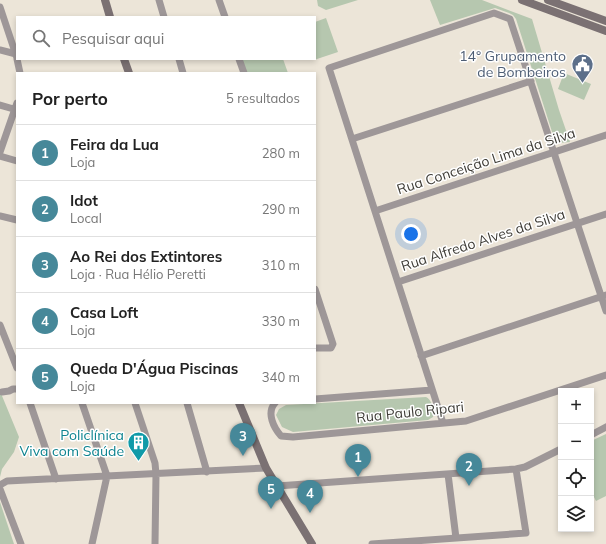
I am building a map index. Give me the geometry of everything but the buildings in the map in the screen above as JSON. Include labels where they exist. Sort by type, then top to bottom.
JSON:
[{"type":"street","points":[[105,0],[110,16]]},
{"type":"street","points":[[159,0],[164,16]]},
{"type":"street","points":[[219,0],[225,16]]},
{"type":"street","points":[[522,0],[606,31]]},
{"type":"street","points":[[550,11],[554,1],[606,21]]},
{"type":"street","points":[[0,7],[16,54]]},
{"type":"street","points":[[578,21],[581,12]]},
{"type":"street","points":[[443,423],[329,68],[494,13],[510,19],[577,224],[604,296],[606,311]]},
{"type":"street","points":[[0,50],[16,57]]},
{"type":"street","points":[[18,60],[20,72]]},
{"type":"street","points":[[124,60],[129,72]]},
{"type":"street","points":[[178,60],[183,72]]},
{"type":"street","points":[[239,60],[244,72]]},
{"type":"street","points":[[352,139],[530,81]]},
{"type":"street","points":[[0,105],[16,108],[0,152]]},
{"type":"street","name":"Rua Conceição Lima da Silva","points":[[375,211],[606,135]]},
{"type":"street","points":[[0,156],[16,161]]},
{"type":"street","name":"Rua Alfredo Alves da Silva","points":[[398,282],[606,214]]},
{"type":"street","points":[[0,216],[16,220]]},
{"type":"street","points":[[316,292],[333,344],[331,348],[316,348]]},
{"type":"street","points":[[421,356],[604,296]]},
{"type":"street","points":[[0,325],[16,365]]},
{"type":"street","name":"Rua Paulo Ripari","points":[[274,404],[270,414],[276,430],[282,436],[293,437],[466,420],[606,375]]},
{"type":"street","points":[[2,392],[16,389]]},
{"type":"street","points":[[316,399],[432,390]]},
{"type":"street","points":[[30,404],[56,479]]},
{"type":"street","points":[[82,404],[107,476],[92,544]]},
{"type":"street","points":[[135,404],[155,464],[155,544]]},
{"type":"street","points":[[187,404],[207,472]]},
{"type":"street","points":[[239,404],[266,468],[312,544]]},
{"type":"street","points":[[594,433],[606,427]]},
{"type":"street","points":[[277,486],[516,469],[525,467],[558,450]]},
{"type":"street","points":[[0,484],[7,481],[266,468]]},
{"type":"street","points":[[372,544],[526,533],[516,469]]},
{"type":"street","points":[[448,474],[456,538]]},
{"type":"street","points":[[0,489],[21,544]]},
{"type":"green space","points":[[317,0],[358,0],[326,10],[318,6]]},
{"type":"green space","points":[[430,0],[482,0],[532,19],[570,142],[559,143],[554,138],[516,19],[513,15],[495,8],[440,25]]},
{"type":"green space","points":[[326,18],[338,52],[316,59],[316,22]]},
{"type":"green space","points":[[242,60],[283,60],[288,72],[246,72]]},
{"type":"green space","points":[[564,73],[591,84],[584,100],[558,89]]},
{"type":"green space","points":[[0,391],[19,437],[14,452],[2,469],[0,477]]},
{"type":"green space","points":[[426,397],[431,403],[434,412],[433,417],[428,420],[293,432],[282,427],[276,415],[279,409],[286,405]]},
{"type":"green space","points":[[606,434],[606,496],[596,501],[594,497],[594,440]]},
{"type":"green space","points":[[0,502],[14,544],[0,544]]},
{"type":"place","name":"14° Grupamento de Bombeiros","points":[[582,84]]},
{"type":"place","name":"Ao Rei dos Extintores","points":[[243,456]]},
{"type":"place","name":"Policlínica Viva com Saúde","points":[[139,462]]},
{"type":"place","name":"Feira da Lua","points":[[358,477]]},
{"type":"place","name":"Idot","points":[[469,486]]},
{"type":"place","name":"Queda D'Água Piscinas","points":[[271,509]]},
{"type":"place","name":"Casa Loft","points":[[310,513]]}]
